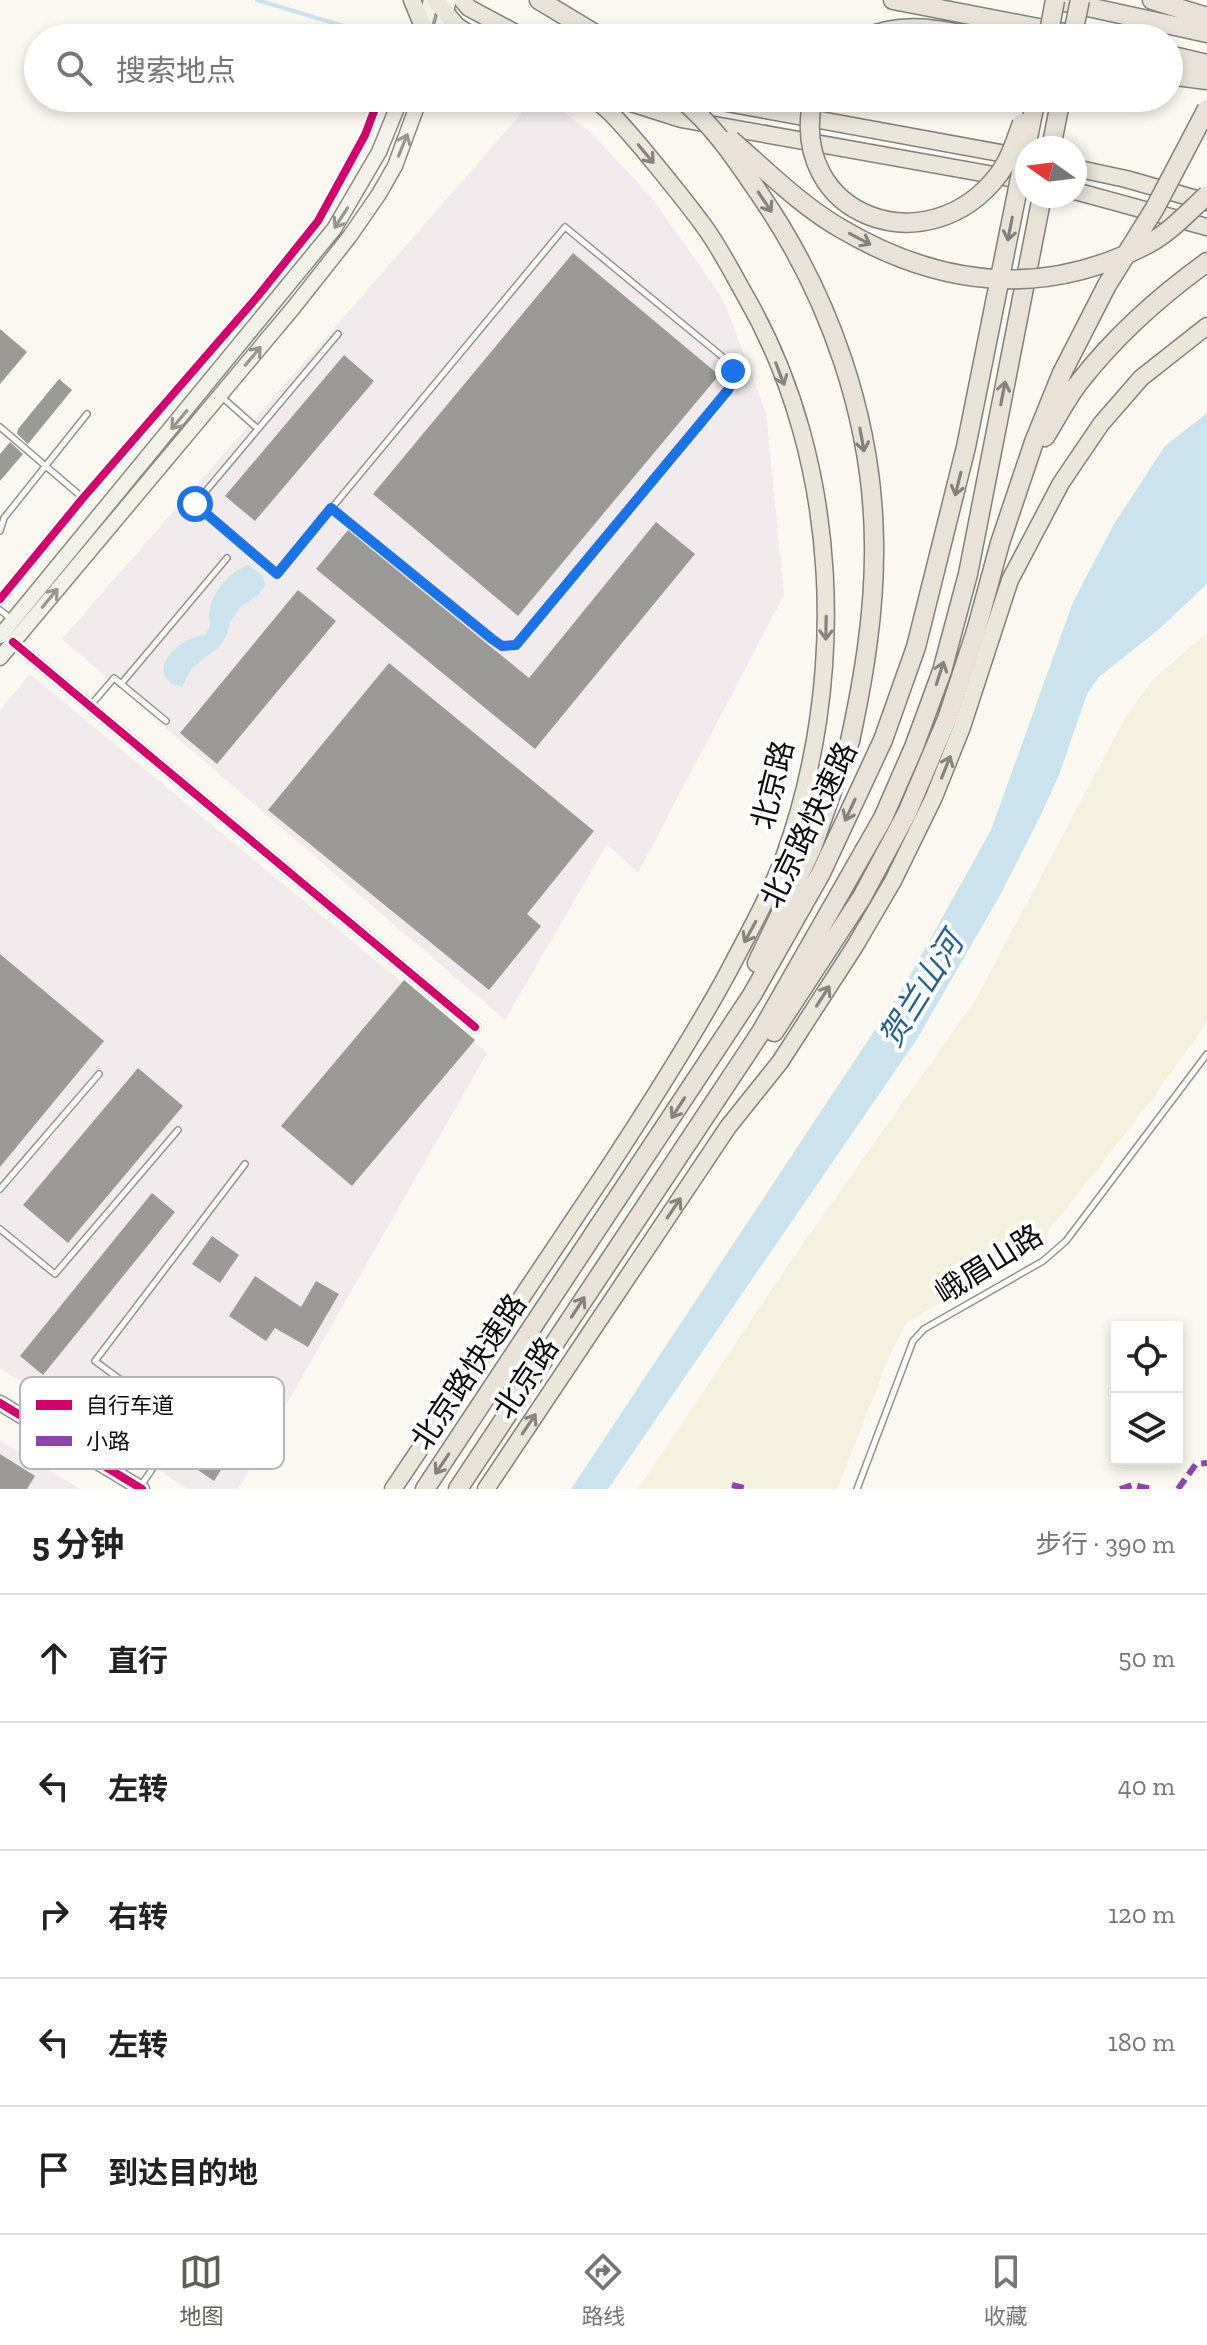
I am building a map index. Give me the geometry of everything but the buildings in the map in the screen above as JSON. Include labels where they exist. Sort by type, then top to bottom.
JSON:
[{"type":"highway","points":[[539,0],[579,24]]},
{"type":"highway","points":[[893,0],[1017,24]]},
{"type":"highway","points":[[1051,24],[1055,0],[1166,24]]},
{"type":"highway","points":[[1075,24],[1080,0]]},
{"type":"highway","points":[[1152,0],[1207,17]]},
{"type":"highway","points":[[1183,28],[1207,33]]},
{"type":"highway","points":[[1183,58],[1207,64]]},
{"type":"highway","points":[[1183,77],[1207,80]]},
{"type":"highway","points":[[687,1140],[764,1046],[862,897],[907,813],[947,719],[1000,543],[1034,442],[1062,373],[1107,285],[1155,208],[1207,109]]},
{"type":"highway","points":[[699,112],[785,231],[820,299],[858,414],[869,481],[874,541],[873,591],[861,688],[850,741],[812,848],[701,1073]]},
{"type":"highway","points":[[703,112],[800,199],[837,227],[887,254],[964,277],[1015,281],[1047,278],[1097,266],[1147,244],[1169,230],[1207,195]]},
{"type":"highway","points":[[810,112],[810,144],[818,168],[832,190],[852,208],[874,219],[899,224],[929,222],[958,210],[983,190],[999,174],[1028,112]]},
{"type":"highway","name":"北京路快速路","points":[[425,1489],[752,995],[821,873],[883,740],[916,647],[966,447],[1031,112]]},
{"type":"highway","points":[[1053,136],[1058,112]]},
{"type":"highway","name":"北京路快速路","points":[[458,1489],[761,1032],[883,818],[942,671],[968,574],[1040,208]]},
{"type":"highway","points":[[1000,543],[1045,438],[1080,381],[1153,303],[1207,262]]},
{"type":"main road","points":[[412,0],[425,24]]},
{"type":"main road","points":[[462,0],[469,8],[499,24]]},
{"type":"main road","points":[[434,24],[440,3]]},
{"type":"main road","points":[[440,3],[456,24]]},
{"type":"main road","points":[[18,625],[334,229],[379,152],[395,112]]},
{"type":"main road","points":[[0,658],[6,639],[220,395],[294,307],[370,207],[395,166],[415,112]]},
{"type":"main road","name":"北京路","points":[[393,1489],[657,1094],[755,923],[784,856],[805,783],[820,708],[826,638],[826,565],[816,497],[794,409],[761,323],[708,232],[623,126],[608,112]]},
{"type":"main road","points":[[659,112],[681,119],[1015,179]]},
{"type":"main road","points":[[760,112],[1015,156]]},
{"type":"main road","points":[[1087,171],[1207,202]]},
{"type":"main road","points":[[1087,194],[1207,227]]},
{"type":"main road","name":"北京路","points":[[486,1489],[728,1127],[780,1062],[893,881],[929,809],[962,727],[1010,580],[1061,483],[1101,424],[1141,378],[1207,326]]},
{"type":"street","points":[[6,639],[91,706],[475,1027]]},
{"type":"street","points":[[0,1403],[20,1415]]},
{"type":"street","points":[[109,1469],[140,1488]]},
{"type":"lane","points":[[331,508],[492,639],[502,646],[516,645],[728,390],[733,380],[730,363],[565,227],[331,508],[277,574],[195,504],[338,334]]},
{"type":"lane","points":[[220,395],[258,429]]},
{"type":"lane","points":[[0,531],[4,518],[87,414]]},
{"type":"lane","points":[[0,427],[83,498]]},
{"type":"lane","points":[[121,684],[227,558]]},
{"type":"lane","points":[[0,610],[18,625]]},
{"type":"lane","points":[[91,706],[114,678],[166,721]]},
{"type":"lane","name":"峨眉山路","points":[[857,1489],[913,1341],[924,1329],[1043,1261],[1066,1241],[1207,1054]]},
{"type":"lane","points":[[0,1189],[99,1074]]},
{"type":"lane","points":[[0,1229],[55,1274],[178,1130]]},
{"type":"lane","points":[[117,1377],[95,1361],[245,1164]]},
{"type":"lane","points":[[140,1488],[153,1469]]},
{"type":"shaded area","points":[[523,112],[564,112],[589,131],[652,198],[723,299],[766,413],[784,595],[638,873],[607,844],[505,1020],[62,639]]},
{"type":"shaded area","points":[[1207,633],[1207,1022],[1153,1098],[1040,1242],[907,1323],[892,1350],[837,1489],[638,1489],[788,1265],[976,999],[1125,718],[1152,680]]},
{"type":"shaded area","points":[[30,674],[487,1053],[284,1408],[284,1377],[20,1377],[20,1381],[0,1368],[0,710]]},
{"type":"shaded area","points":[[0,1440],[20,1452],[20,1469],[47,1469],[80,1489],[0,1489]]},
{"type":"shaded area","points":[[157,1469],[249,1469],[238,1489],[188,1489]]},
{"type":"water","name":"贺兰山河","points":[[1207,413],[1207,584],[1158,630],[1099,677],[1087,694],[1059,775],[1039,819],[999,897],[917,1039],[608,1489],[571,1489],[904,986],[991,830],[1073,602],[1114,524],[1165,446]]},
{"type":"water","points":[[248,565],[263,576],[265,585],[259,594],[240,608],[220,646],[192,668],[182,687],[170,682],[164,675],[168,658],[184,642],[206,635],[210,625],[210,607],[218,589]]},
{"type":"waterway","points":[[257,0],[337,24]]},
{"type":"marked path","points":[[1178,1489],[1196,1464],[1207,1463]]},
{"type":"marked path","points":[[732,1485],[748,1489]]},
{"type":"marked path","points":[[1120,1489],[1133,1485],[1152,1489]]},
{"type":"cycle path","points":[[0,599],[318,221],[365,135],[374,112]]},
{"type":"cycle path","points":[[13,642],[475,1027]]},
{"type":"cycle path","points":[[0,1403],[20,1415]]},
{"type":"cycle path","points":[[109,1469],[142,1489]]},
{"type":"route","points":[[195,504],[277,574],[331,508],[492,639],[502,646],[516,645],[728,390],[733,371]]}]
